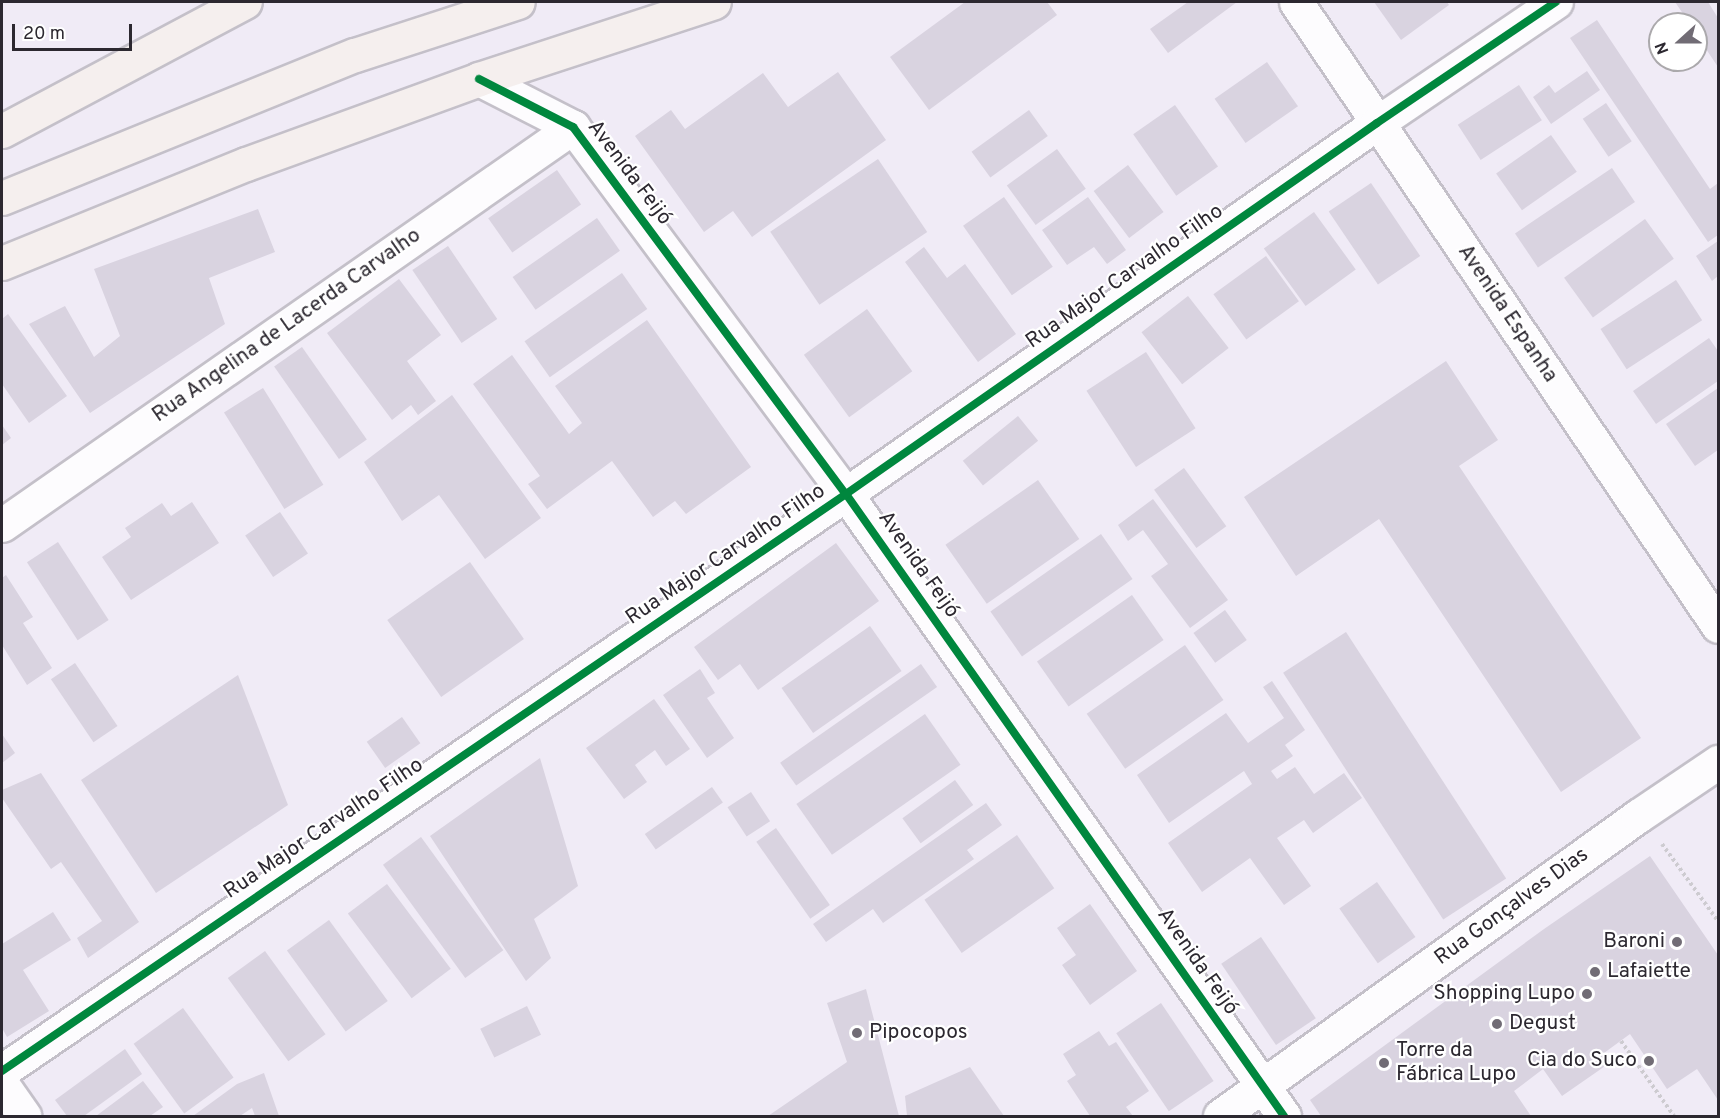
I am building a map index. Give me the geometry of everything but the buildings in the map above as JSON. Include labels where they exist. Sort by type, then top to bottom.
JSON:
[{"type":"main road","points":[[2,131],[245,2]]},
{"type":"main road","points":[[2,198],[355,55],[518,2]]},
{"type":"main road","points":[[2,263],[246,164],[479,79],[714,2]]},
{"type":"street","name":"Avenida Espanha","points":[[1296,2],[1719,626]]},
{"type":"street","name":"Rua Major Carvalho Filho","points":[[2,1071],[846,494],[1377,123],[1556,2]]},
{"type":"street","name":"Avenida Feijó","points":[[479,79],[573,127],[846,494],[1284,1116]]},
{"type":"street","name":"Rua Angelina de Lacerda Carvalho","points":[[2,525],[573,127]]},
{"type":"street","name":"Rua Gonçalves Dias","points":[[1220,1116],[1638,816],[1719,762]]},
{"type":"street","points":[[2,1084],[24,1116]]},
{"type":"path","points":[[1638,816],[1664,846],[1719,921]]},
{"type":"path","points":[[1621,1041],[1674,1116]]},
{"type":"cycle path","points":[[2,1071],[846,494],[1377,123],[1556,2]]},
{"type":"cycle path","points":[[479,79],[573,127],[846,494],[1284,1116]]},
{"type":"place","name":"Baroni","points":[[1677,942]]},
{"type":"place","name":"Lafaiette","points":[[1595,972]]},
{"type":"place","name":"Shopping Lupo","points":[[1587,994]]},
{"type":"place","name":"Degust","points":[[1497,1024]]},
{"type":"place","name":"Pipocopos","points":[[857,1033]]},
{"type":"place","name":"Cia do Suco","points":[[1649,1061]]},
{"type":"place","name":"Torre da Fábrica Lupo","points":[[1384,1063]]}]
